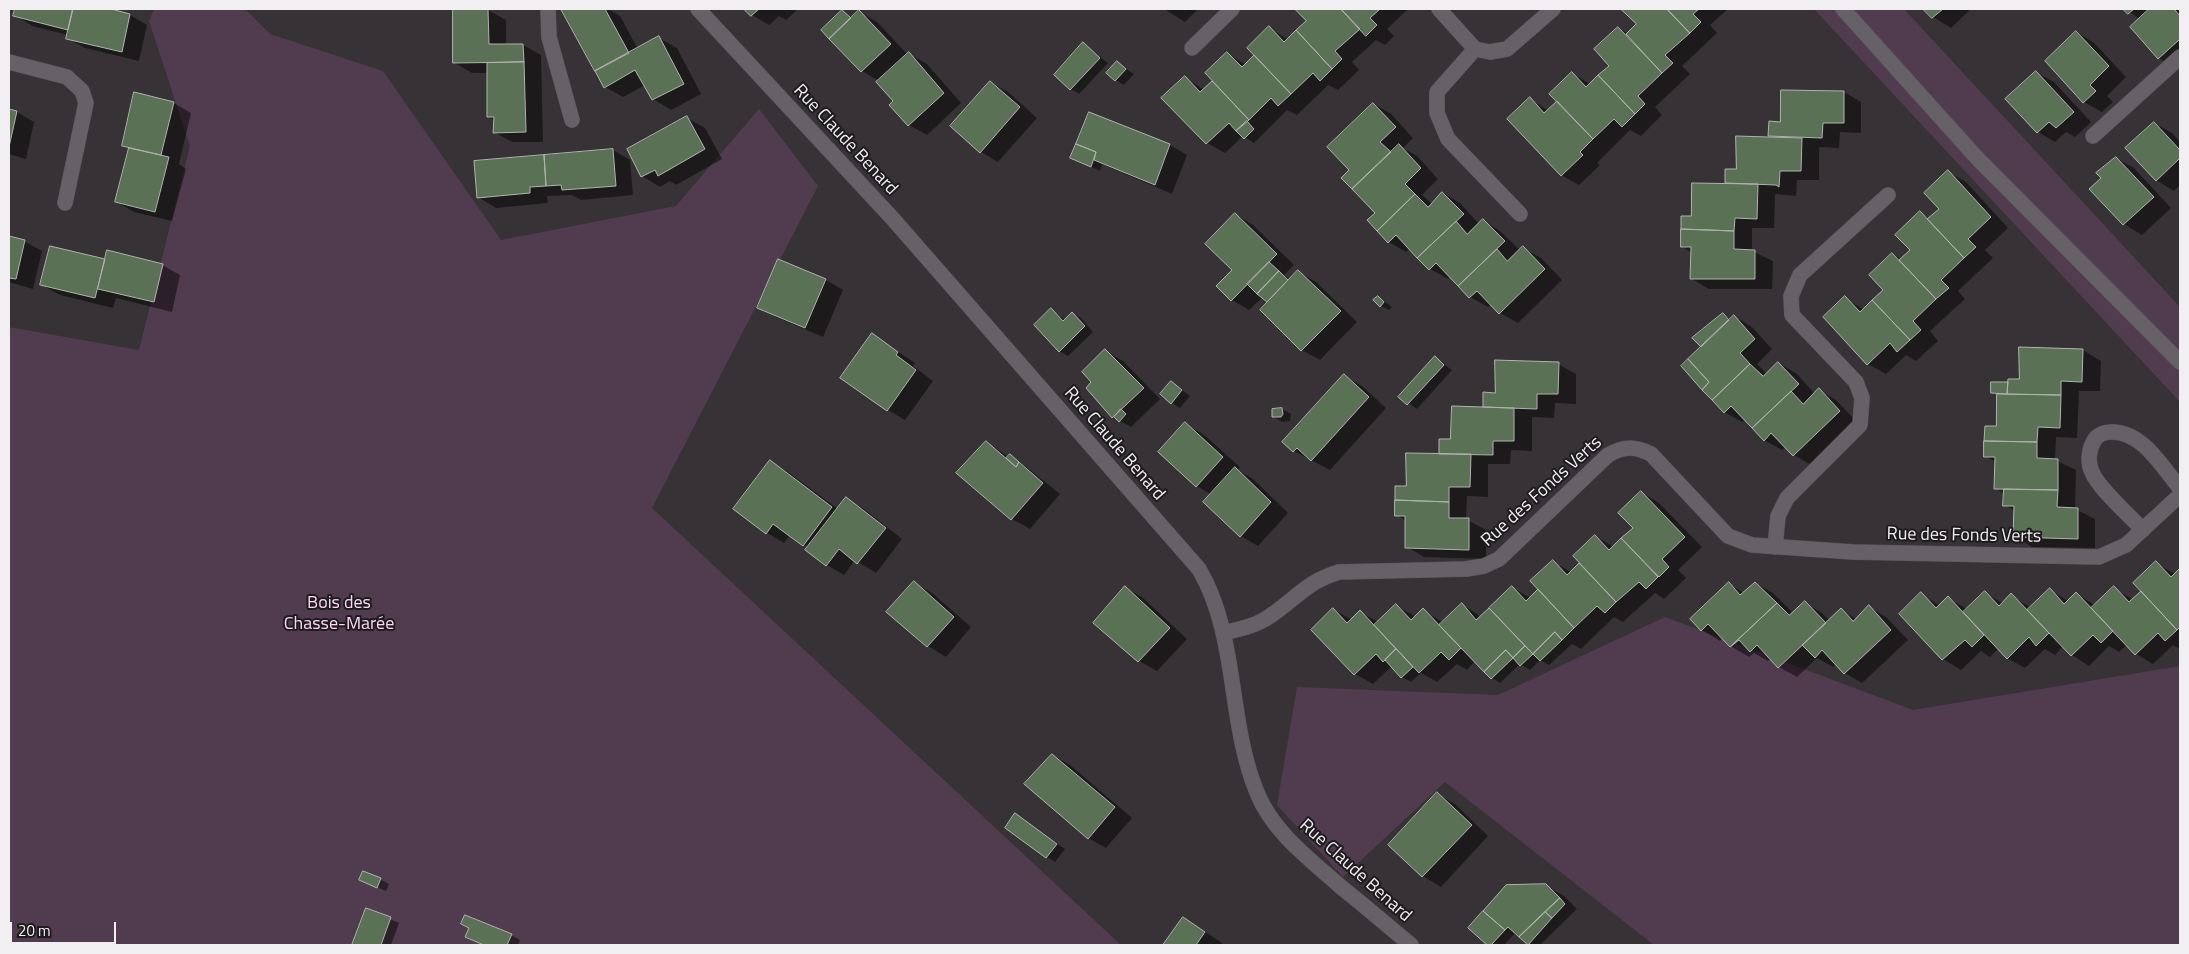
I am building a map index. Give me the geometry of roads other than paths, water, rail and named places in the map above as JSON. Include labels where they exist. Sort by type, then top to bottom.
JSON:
[{"type":"street","points":[[548,9],[549,37],[572,120]]},
{"type":"street","name":"Rue Claude Benard","points":[[698,9],[892,219],[1199,569],[1219,612],[1240,731],[1258,794],[1268,815],[1301,852],[1411,945]]},
{"type":"street","points":[[1192,48],[1232,9]]},
{"type":"street","points":[[1440,9],[1475,49],[1490,52],[1508,49],[1553,9]]},
{"type":"street","points":[[1843,9],[1977,158],[2180,362]]},
{"type":"street","points":[[1475,49],[1436,92],[1437,113],[1448,139],[1520,214]]},
{"type":"street","points":[[2093,136],[2180,57]]},
{"type":"street","points":[[9,62],[67,76],[82,91],[86,103],[65,203]]},
{"type":"street","points":[[1775,547],[1778,516],[1787,498],[1860,424],[1862,398],[1856,382],[1792,315],[1791,296],[1800,274],[1888,195]]},
{"type":"street","points":[[2143,530],[2099,484],[2092,472],[2089,461],[2090,446],[2097,436],[2107,432],[2121,432],[2135,437],[2180,488]]},
{"type":"street","name":"Rue des Fonds Verts","points":[[1223,633],[1250,627],[1270,616],[1319,578],[1339,572],[1466,569],[1484,566],[1498,559],[1608,455],[1621,448],[1637,448],[1651,454],[1728,536],[1752,545],[1775,547],[1853,552],[2099,557],[2126,546],[2180,495]]},
{"type":"park label","name":"Bois des Chasse-Marée","points":[[339,614]]}]
